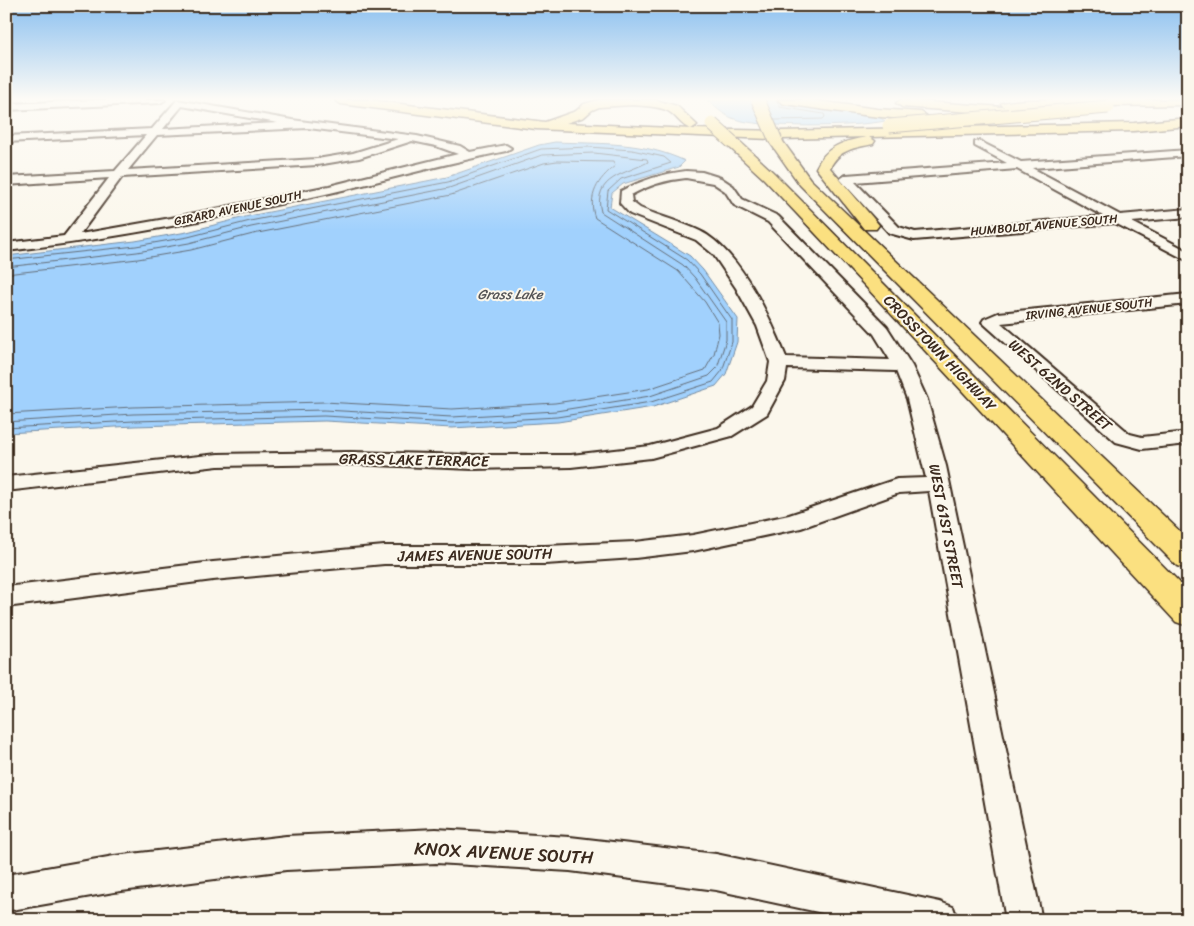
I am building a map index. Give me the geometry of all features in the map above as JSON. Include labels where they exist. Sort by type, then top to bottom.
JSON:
[{"type":"highway","name":"CROSSTOWN HIGHWAY","points":[[733,143],[769,176],[874,284],[1188,613]]},
{"type":"highway","name":"CROSSTOWN HIGHWAY","points":[[777,143],[788,162],[804,182],[1188,558]]},
{"type":"highway","points":[[856,143],[841,147],[827,159],[823,168],[963,338]]},
{"type":"highway","points":[[741,173],[874,284]]},
{"type":"street","points":[[68,240],[145,143]]},
{"type":"street","points":[[6,181],[317,162],[355,156],[395,143]]},
{"type":"street","points":[[434,143],[452,146],[468,155]]},
{"type":"street","points":[[980,144],[1188,257]]},
{"type":"street","name":"GIRARD AVENUE SOUTH","points":[[6,247],[68,240],[330,189],[468,155],[506,148]]},
{"type":"street","points":[[1019,165],[1188,154]]},
{"type":"street","name":"HUMBOLDT AVENUE SOUTH","points":[[1019,165],[846,179],[894,230],[901,234],[914,236],[1188,213]]},
{"type":"street","name":"WEST 61ST STREET","points":[[779,362],[765,326],[744,288],[718,251],[701,237],[635,211],[626,203],[625,194],[635,187],[678,176],[704,175],[716,179],[733,191],[738,202],[773,219],[800,245],[881,331],[904,366],[927,430],[1024,920]]},
{"type":"street","name":"IRVING AVENUE SOUTH","points":[[990,322],[998,318],[1188,299]]},
{"type":"street","name":"WEST 62ND STREET","points":[[990,322],[1115,433],[1133,442],[1188,438]]},
{"type":"street","points":[[779,362],[904,366]]},
{"type":"street","name":"GRASS LAKE TERRACE","points":[[6,484],[218,460],[351,458],[473,462],[571,461],[651,452],[725,432],[760,410],[776,381],[779,362]]},
{"type":"street","name":"JAMES AVENUE SOUTH","points":[[6,597],[213,571],[384,556],[545,555],[635,550],[693,543],[793,522],[897,486],[937,484]]},
{"type":"street","name":"KNOX AVENUE SOUTH","points":[[6,893],[114,874],[286,853],[436,846],[570,854],[716,872],[940,920]]},
{"type":"water","name":"Grass Lake","points":[[585,143],[621,145],[653,150],[685,161],[679,167],[623,184],[612,193],[610,207],[690,256],[703,270],[738,319],[737,342],[726,374],[716,386],[653,407],[558,422],[452,428],[325,421],[134,426],[6,433],[6,256],[135,241],[187,232],[249,216],[447,177],[539,145]]}]
